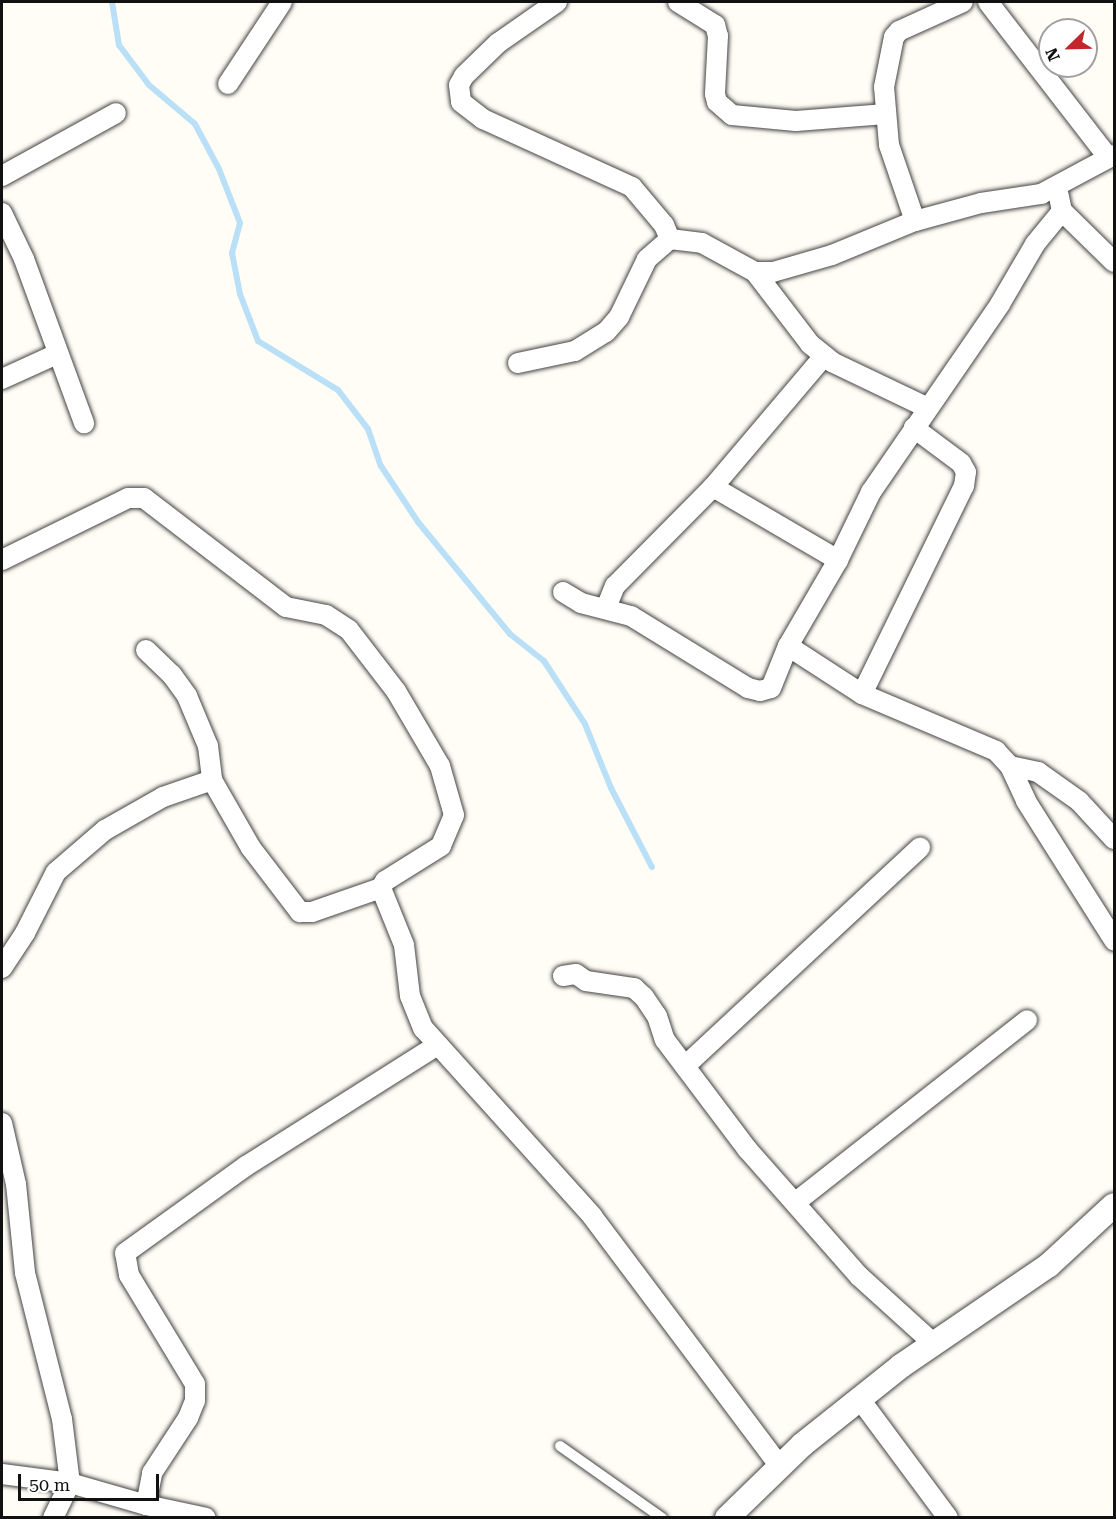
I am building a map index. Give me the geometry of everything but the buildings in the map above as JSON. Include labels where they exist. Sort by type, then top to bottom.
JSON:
[{"type":"street","points":[[228,84],[282,2]]},
{"type":"street","points":[[557,2],[498,43],[464,76],[459,85],[460,102],[483,118],[632,187],[664,225],[670,239]]},
{"type":"street","points":[[678,2],[715,25],[718,36],[715,94],[717,102],[732,115],[796,121],[886,114]]},
{"type":"street","points":[[915,221],[889,146],[884,87],[894,37],[899,31],[963,2]]},
{"type":"street","points":[[755,272],[791,268],[832,255],[915,221],[981,203],[1041,194],[1111,156],[988,2]]},
{"type":"street","points":[[2,176],[116,113]]},
{"type":"street","points":[[1057,187],[1062,211],[1114,262]]},
{"type":"street","points":[[563,592],[581,603],[606,608],[649,626],[754,690],[765,690],[776,683],[788,646],[838,561],[871,492],[1000,304],[1035,244],[1062,211]]},
{"type":"street","points":[[2,213],[24,259],[84,423]]},
{"type":"street","points":[[518,363],[575,351],[606,333],[619,317],[646,259],[670,239],[702,243],[755,272],[810,344],[824,356],[928,408]]},
{"type":"street","points":[[2,380],[57,354]]},
{"type":"street","points":[[606,608],[615,586],[713,487],[824,356]]},
{"type":"street","points":[[862,694],[964,486],[966,472],[961,463],[914,428]]},
{"type":"street","points":[[713,487],[838,561]]},
{"type":"street","points":[[2,560],[138,496],[149,500],[286,607],[327,615],[349,630],[396,691],[440,766],[454,815],[441,846],[385,881],[381,888],[312,912],[300,912],[251,848],[212,780],[208,746],[187,696],[172,675],[146,650]]},
{"type":"street","points":[[788,646],[862,694],[996,751],[1010,766],[1026,801],[1114,940]]},
{"type":"street","points":[[1010,766],[1038,772],[1079,801],[1114,839]]},
{"type":"street","points":[[2,968],[25,933],[56,872],[105,830],[163,797],[212,780]]},
{"type":"street","points":[[685,1066],[920,848]]},
{"type":"street","points":[[381,888],[404,945],[414,1009],[436,1046],[592,1216],[779,1465]]},
{"type":"street","points":[[563,976],[576,974],[586,981],[634,988],[657,1016],[665,1040],[748,1150],[859,1275],[933,1343]]},
{"type":"street","points":[[796,1202],[1027,1020]]},
{"type":"street","points":[[146,1505],[152,1473],[188,1418],[195,1401],[195,1384],[129,1275],[125,1253],[246,1166],[436,1046]]},
{"type":"street","points":[[2,1123],[16,1184],[25,1273],[62,1419],[70,1483],[53,1518]]},
{"type":"street","points":[[2,1134],[16,1184]]},
{"type":"street","points":[[727,1518],[779,1465],[859,1398],[933,1343],[1049,1265],[1114,1204]]},
{"type":"street","points":[[859,1398],[948,1518]]},
{"type":"street","points":[[2,1474],[70,1483],[146,1505],[207,1518]]},
{"type":"lane","points":[[560,1446],[662,1518]]},
{"type":"waterway","points":[[112,2],[119,45],[149,85],[195,124],[219,169],[240,223],[232,253],[240,294],[258,341],[338,390],[368,429],[381,466],[418,522],[510,634],[544,661],[585,724],[611,788],[652,867]]}]
